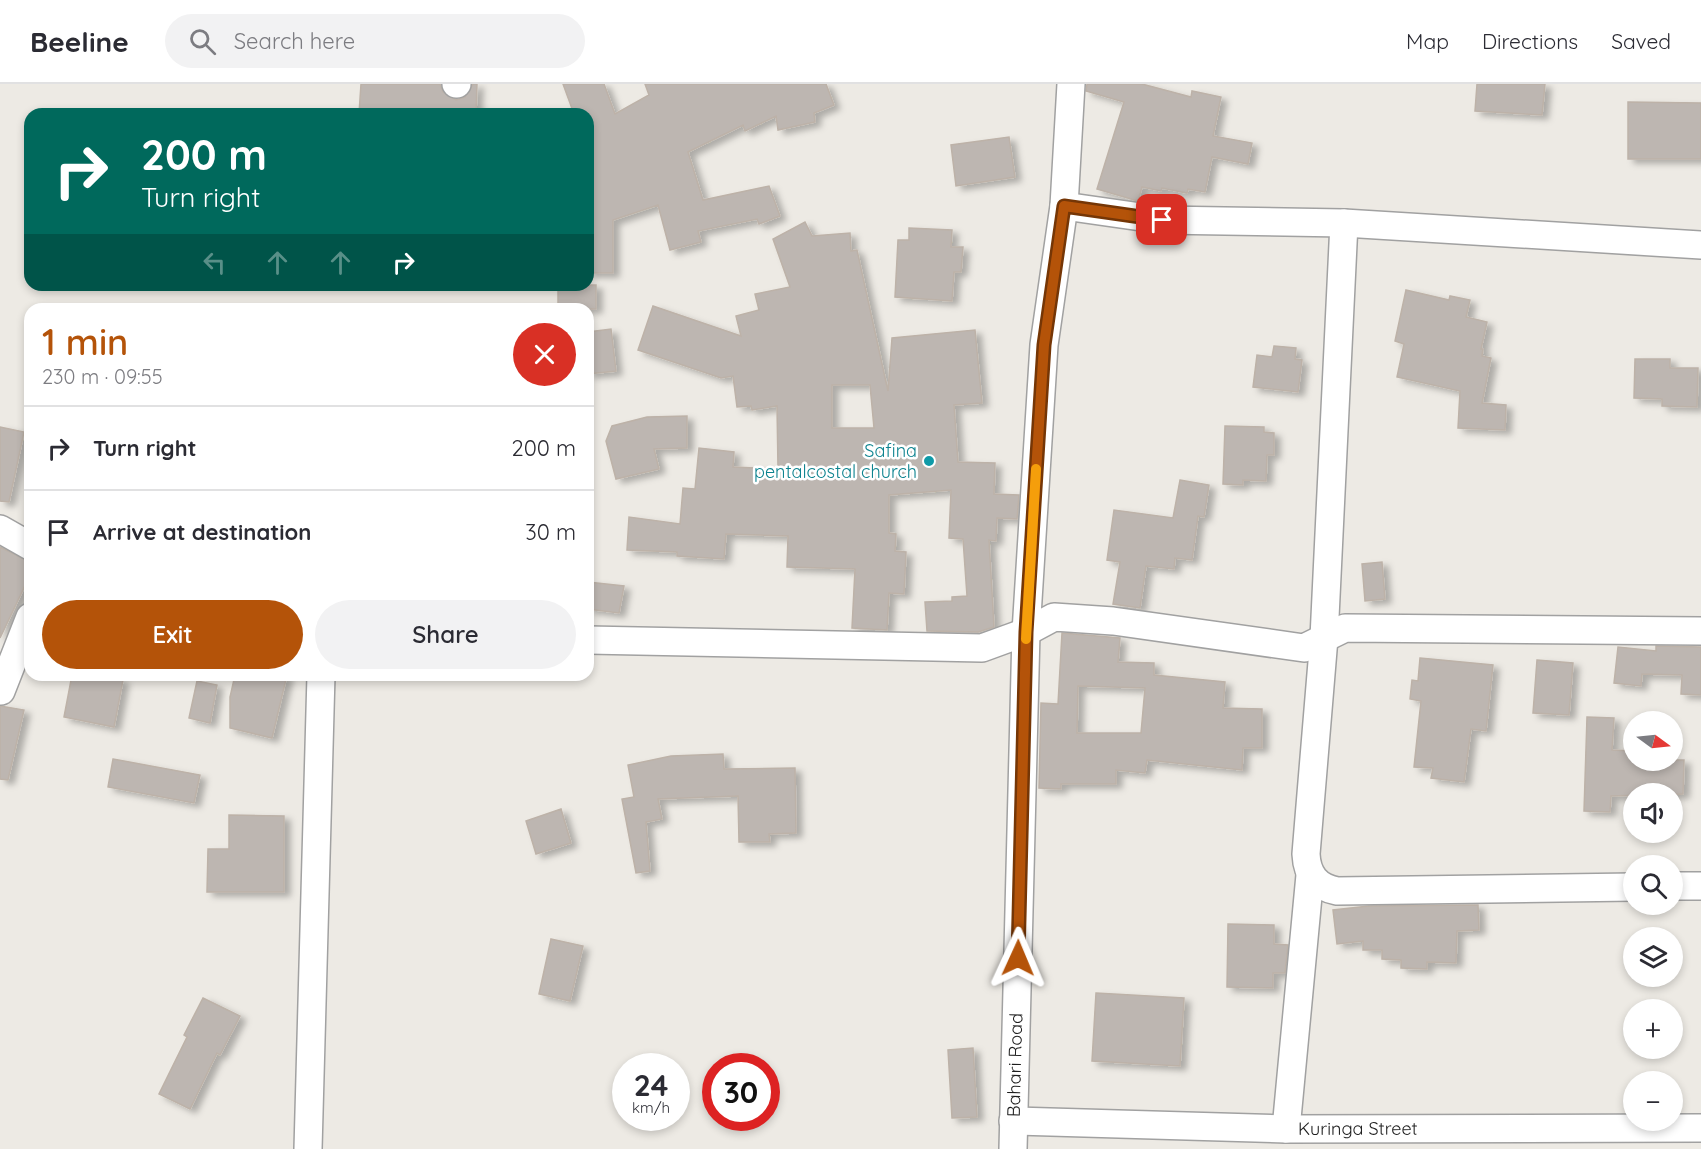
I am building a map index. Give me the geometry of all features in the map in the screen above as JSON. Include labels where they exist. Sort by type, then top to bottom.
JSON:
[{"type":"street","name":"Bahari Road","points":[[1013,1149],[1026,632],[1044,345],[1064,206],[1071,84]]},
{"type":"street","points":[[1064,206],[1162,220],[1344,223],[1701,245]]},
{"type":"street","points":[[1286,1129],[1310,875],[1306,854],[1324,638],[1344,223]]},
{"type":"street","points":[[0,529],[24,543]]},
{"type":"street","points":[[594,640],[982,648],[1026,632],[1054,617],[1113,621],[1304,648],[1345,628],[1701,631]]},
{"type":"street","points":[[1,691],[24,632]]},
{"type":"street","points":[[308,1149],[321,681]]},
{"type":"street","points":[[1310,875],[1327,889],[1337,891],[1623,887]]},
{"type":"street","points":[[1683,886],[1701,886]]},
{"type":"street","name":"Kuringa Street","points":[[1013,1120],[1615,1137],[1701,1128]]},
{"type":"building","points":[[361,84],[440,84],[443,92],[456,100],[465,97],[473,84],[477,84],[476,108],[359,108]]},
{"type":"building","points":[[563,84],[604,84],[615,114],[649,95],[645,84],[826,84],[834,105],[814,113],[815,122],[778,130],[776,116],[745,131],[743,125],[688,152],[703,200],[769,186],[780,216],[759,224],[757,219],[698,231],[701,242],[670,250],[658,205],[613,220],[613,273],[594,273],[594,108],[572,108]]},
{"type":"building","points":[[1087,84],[1142,84],[1191,97],[1192,91],[1221,97],[1213,136],[1252,143],[1248,164],[1212,157],[1205,192],[1188,189],[1187,193],[1162,188],[1161,191],[1142,187],[1138,201],[1097,189],[1124,102],[1086,91]]},
{"type":"building","points":[[1477,84],[1545,84],[1542,115],[1475,111]]},
{"type":"building","points":[[1628,102],[1701,103],[1701,159],[1628,159]]},
{"type":"building","points":[[1009,137],[1015,177],[956,186],[951,145]]},
{"type":"building","points":[[805,222],[812,236],[850,233],[851,251],[857,250],[888,391],[892,338],[975,330],[982,403],[954,405],[958,462],[995,463],[994,494],[1019,495],[1017,519],[997,518],[996,541],[989,540],[994,627],[978,632],[927,631],[925,602],[952,601],[952,597],[967,596],[963,539],[949,538],[951,490],[889,495],[889,533],[896,534],[895,551],[906,552],[904,594],[889,593],[887,630],[852,628],[855,569],[787,567],[788,536],[726,534],[724,559],[677,556],[677,552],[627,550],[629,517],[680,524],[683,488],[695,489],[699,448],[734,452],[733,467],[778,469],[777,406],[752,410],[751,406],[737,407],[733,376],[721,378],[638,350],[653,306],[741,336],[736,316],[759,310],[755,294],[790,287],[773,239]],"holes":[[[832,385],[870,385],[874,428],[832,428]]]},
{"type":"building","points":[[909,228],[952,230],[951,247],[963,247],[961,272],[954,272],[952,301],[895,297],[898,240],[909,240]]},
{"type":"building","points":[[594,285],[596,285],[596,309],[594,309],[594,303],[558,303],[558,291],[594,291]]},
{"type":"building","points":[[1406,290],[1449,300],[1450,296],[1470,300],[1466,317],[1487,322],[1481,349],[1483,349],[1482,356],[1491,358],[1482,403],[1506,405],[1505,430],[1458,428],[1460,391],[1397,377],[1404,344],[1395,341]]},
{"type":"building","points":[[611,329],[616,371],[594,373],[594,331]]},
{"type":"building","points":[[1274,346],[1296,348],[1295,359],[1302,360],[1298,392],[1253,387],[1257,355],[1272,357]]},
{"type":"building","points":[[1635,359],[1670,359],[1670,368],[1698,368],[1697,407],[1662,406],[1662,399],[1634,398]]},
{"type":"building","points":[[687,416],[687,448],[654,449],[659,469],[616,479],[606,441],[612,426],[647,417]]},
{"type":"building","points":[[1225,426],[1264,427],[1264,432],[1274,433],[1274,455],[1267,455],[1266,481],[1243,480],[1243,485],[1223,484]]},
{"type":"building","points":[[0,427],[24,432],[9,502],[0,501]]},
{"type":"building","points":[[1180,480],[1209,485],[1204,517],[1198,516],[1192,560],[1175,558],[1174,569],[1146,566],[1140,608],[1113,604],[1120,562],[1107,560],[1114,510],[1173,518]]},
{"type":"building","points":[[0,547],[24,559],[24,588],[0,638]]},
{"type":"building","points":[[1382,562],[1385,599],[1365,601],[1362,564]]},
{"type":"building","points":[[594,583],[624,586],[619,613],[594,610]]},
{"type":"building","points":[[1062,633],[1120,638],[1118,662],[1154,663],[1154,675],[1225,682],[1223,708],[1262,709],[1262,748],[1243,748],[1242,770],[1147,760],[1145,773],[1116,770],[1116,784],[1061,784],[1061,789],[1039,788],[1041,703],[1058,704]],"holes":[[[1078,686],[1145,688],[1141,733],[1077,733]]]},
{"type":"building","points":[[1656,646],[1701,647],[1701,695],[1681,694],[1682,675],[1642,674],[1641,686],[1614,683],[1618,647],[1656,651]]},
{"type":"building","points":[[1420,658],[1493,665],[1486,731],[1471,729],[1464,782],[1431,778],[1433,768],[1414,767],[1421,701],[1410,699],[1412,680],[1418,681]]},
{"type":"building","points":[[1537,660],[1573,663],[1569,715],[1533,713]]},
{"type":"building","points":[[71,681],[123,681],[114,727],[64,717]]},
{"type":"building","points":[[197,681],[217,685],[210,723],[189,718]]},
{"type":"building","points":[[234,681],[286,681],[272,738],[230,728],[230,697]]},
{"type":"building","points":[[0,706],[24,710],[8,780],[0,779]]},
{"type":"building","points":[[1587,717],[1614,718],[1612,750],[1623,750],[1623,771],[1683,771],[1684,760],[1683,794],[1683,783],[1623,783],[1623,796],[1611,796],[1610,812],[1584,811]]},
{"type":"building","points":[[723,754],[724,769],[795,768],[796,833],[769,834],[770,842],[739,842],[738,796],[658,799],[662,819],[646,822],[650,871],[636,873],[622,799],[634,797],[628,765],[671,756]]},
{"type":"building","points":[[113,759],[200,775],[194,803],[108,787]]},
{"type":"building","points":[[561,809],[571,843],[536,854],[526,821]]},
{"type":"building","points":[[229,815],[284,816],[284,892],[207,892],[208,849],[229,849]]},
{"type":"building","points":[[1478,905],[1479,930],[1457,931],[1456,963],[1427,962],[1427,969],[1401,968],[1401,960],[1382,959],[1382,950],[1363,950],[1363,941],[1337,944],[1333,910],[1369,906]]},
{"type":"building","points":[[1228,924],[1274,925],[1274,944],[1288,945],[1285,973],[1273,973],[1273,988],[1227,987]]},
{"type":"building","points":[[551,939],[583,946],[570,1001],[539,994]]},
{"type":"building","points":[[1096,993],[1184,998],[1180,1066],[1092,1061]]},
{"type":"building","points":[[203,998],[240,1016],[220,1055],[217,1053],[190,1109],[159,1094],[187,1037],[184,1035]]},
{"type":"building","points":[[973,1048],[977,1117],[952,1118],[948,1050]]},
{"type":"slow traffic","points":[[1026,639],[1036,469]]},
{"type":"place","name":"Safina pentalcostal church","points":[[929,461]]},
{"type":"route","points":[[1018,958],[1026,632],[1044,345],[1064,206],[1162,220]]}]
